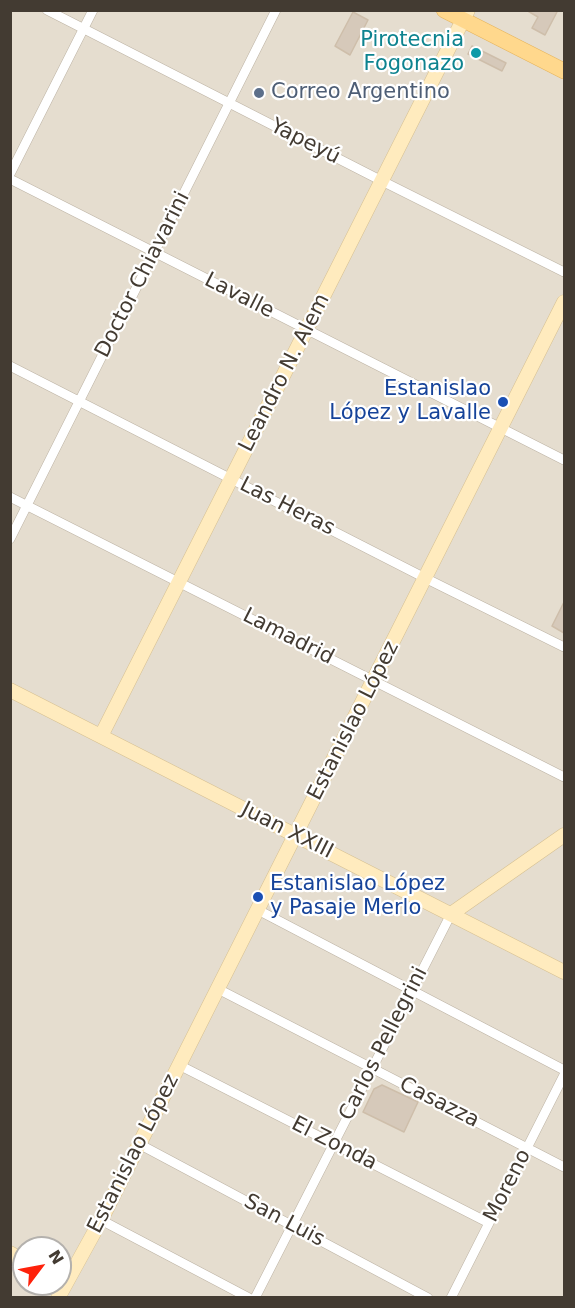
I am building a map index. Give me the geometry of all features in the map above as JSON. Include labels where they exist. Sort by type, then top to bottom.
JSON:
[{"type":"main road","points":[[444,10],[465,15],[564,71]]},
{"type":"main road","name":"Leandro N. Alem","points":[[101,736],[465,15]]},
{"type":"main road","name":"Estanislao López","points":[[72,1275],[296,836],[564,302]]},
{"type":"main road","name":"Juan XXIII","points":[[10,690],[564,972]]},
{"type":"main road","name":"Carlos Pellegrini","points":[[451,914],[564,835]]},
{"type":"street","name":"Yapeyú","points":[[47,10],[564,272]]},
{"type":"street","points":[[10,174],[93,10]]},
{"type":"street","name":"Doctor Chiavarini","points":[[10,539],[276,10]]},
{"type":"street","name":"Lavalle","points":[[10,179],[564,460]]},
{"type":"street","name":"Las Heras","points":[[10,366],[425,578],[564,646]]},
{"type":"street","name":"Lamadrid","points":[[10,497],[564,777]]},
{"type":"street","points":[[258,910],[564,1072]]},
{"type":"street","name":"Carlos Pellegrini","points":[[255,1298],[451,914]]},
{"type":"street","name":"Casazza","points":[[218,989],[564,1167]]},
{"type":"street","name":"El Zonda","points":[[179,1065],[489,1223]]},
{"type":"street","name":"Moreno","points":[[451,1298],[564,1072]]},
{"type":"street","name":"San Luis","points":[[139,1144],[428,1298]]},
{"type":"street","points":[[101,1220],[249,1298]]},
{"type":"shaded area","points":[[10,11],[564,11],[564,1297],[11,1297]]},
{"type":"building","points":[[526,10],[558,10],[545,35],[532,28],[538,17]]},
{"type":"building","points":[[353,12],[368,20],[350,55],[335,46]]},
{"type":"building","points":[[472,46],[506,63],[502,71],[468,54]]},
{"type":"building","points":[[564,602],[564,633],[552,626]]},
{"type":"building","points":[[382,1085],[418,1102],[404,1132],[363,1112],[374,1089]]},
{"type":"place","name":"Pirotecnia Fogonazo","points":[[476,53]]},
{"type":"place","name":"Correo Argentino","points":[[259,93]]},
{"type":"place","name":"Estanislao López y Lavalle","points":[[503,402]]},
{"type":"place","name":"Estanislao López y Pasaje Merlo","points":[[258,897]]}]
